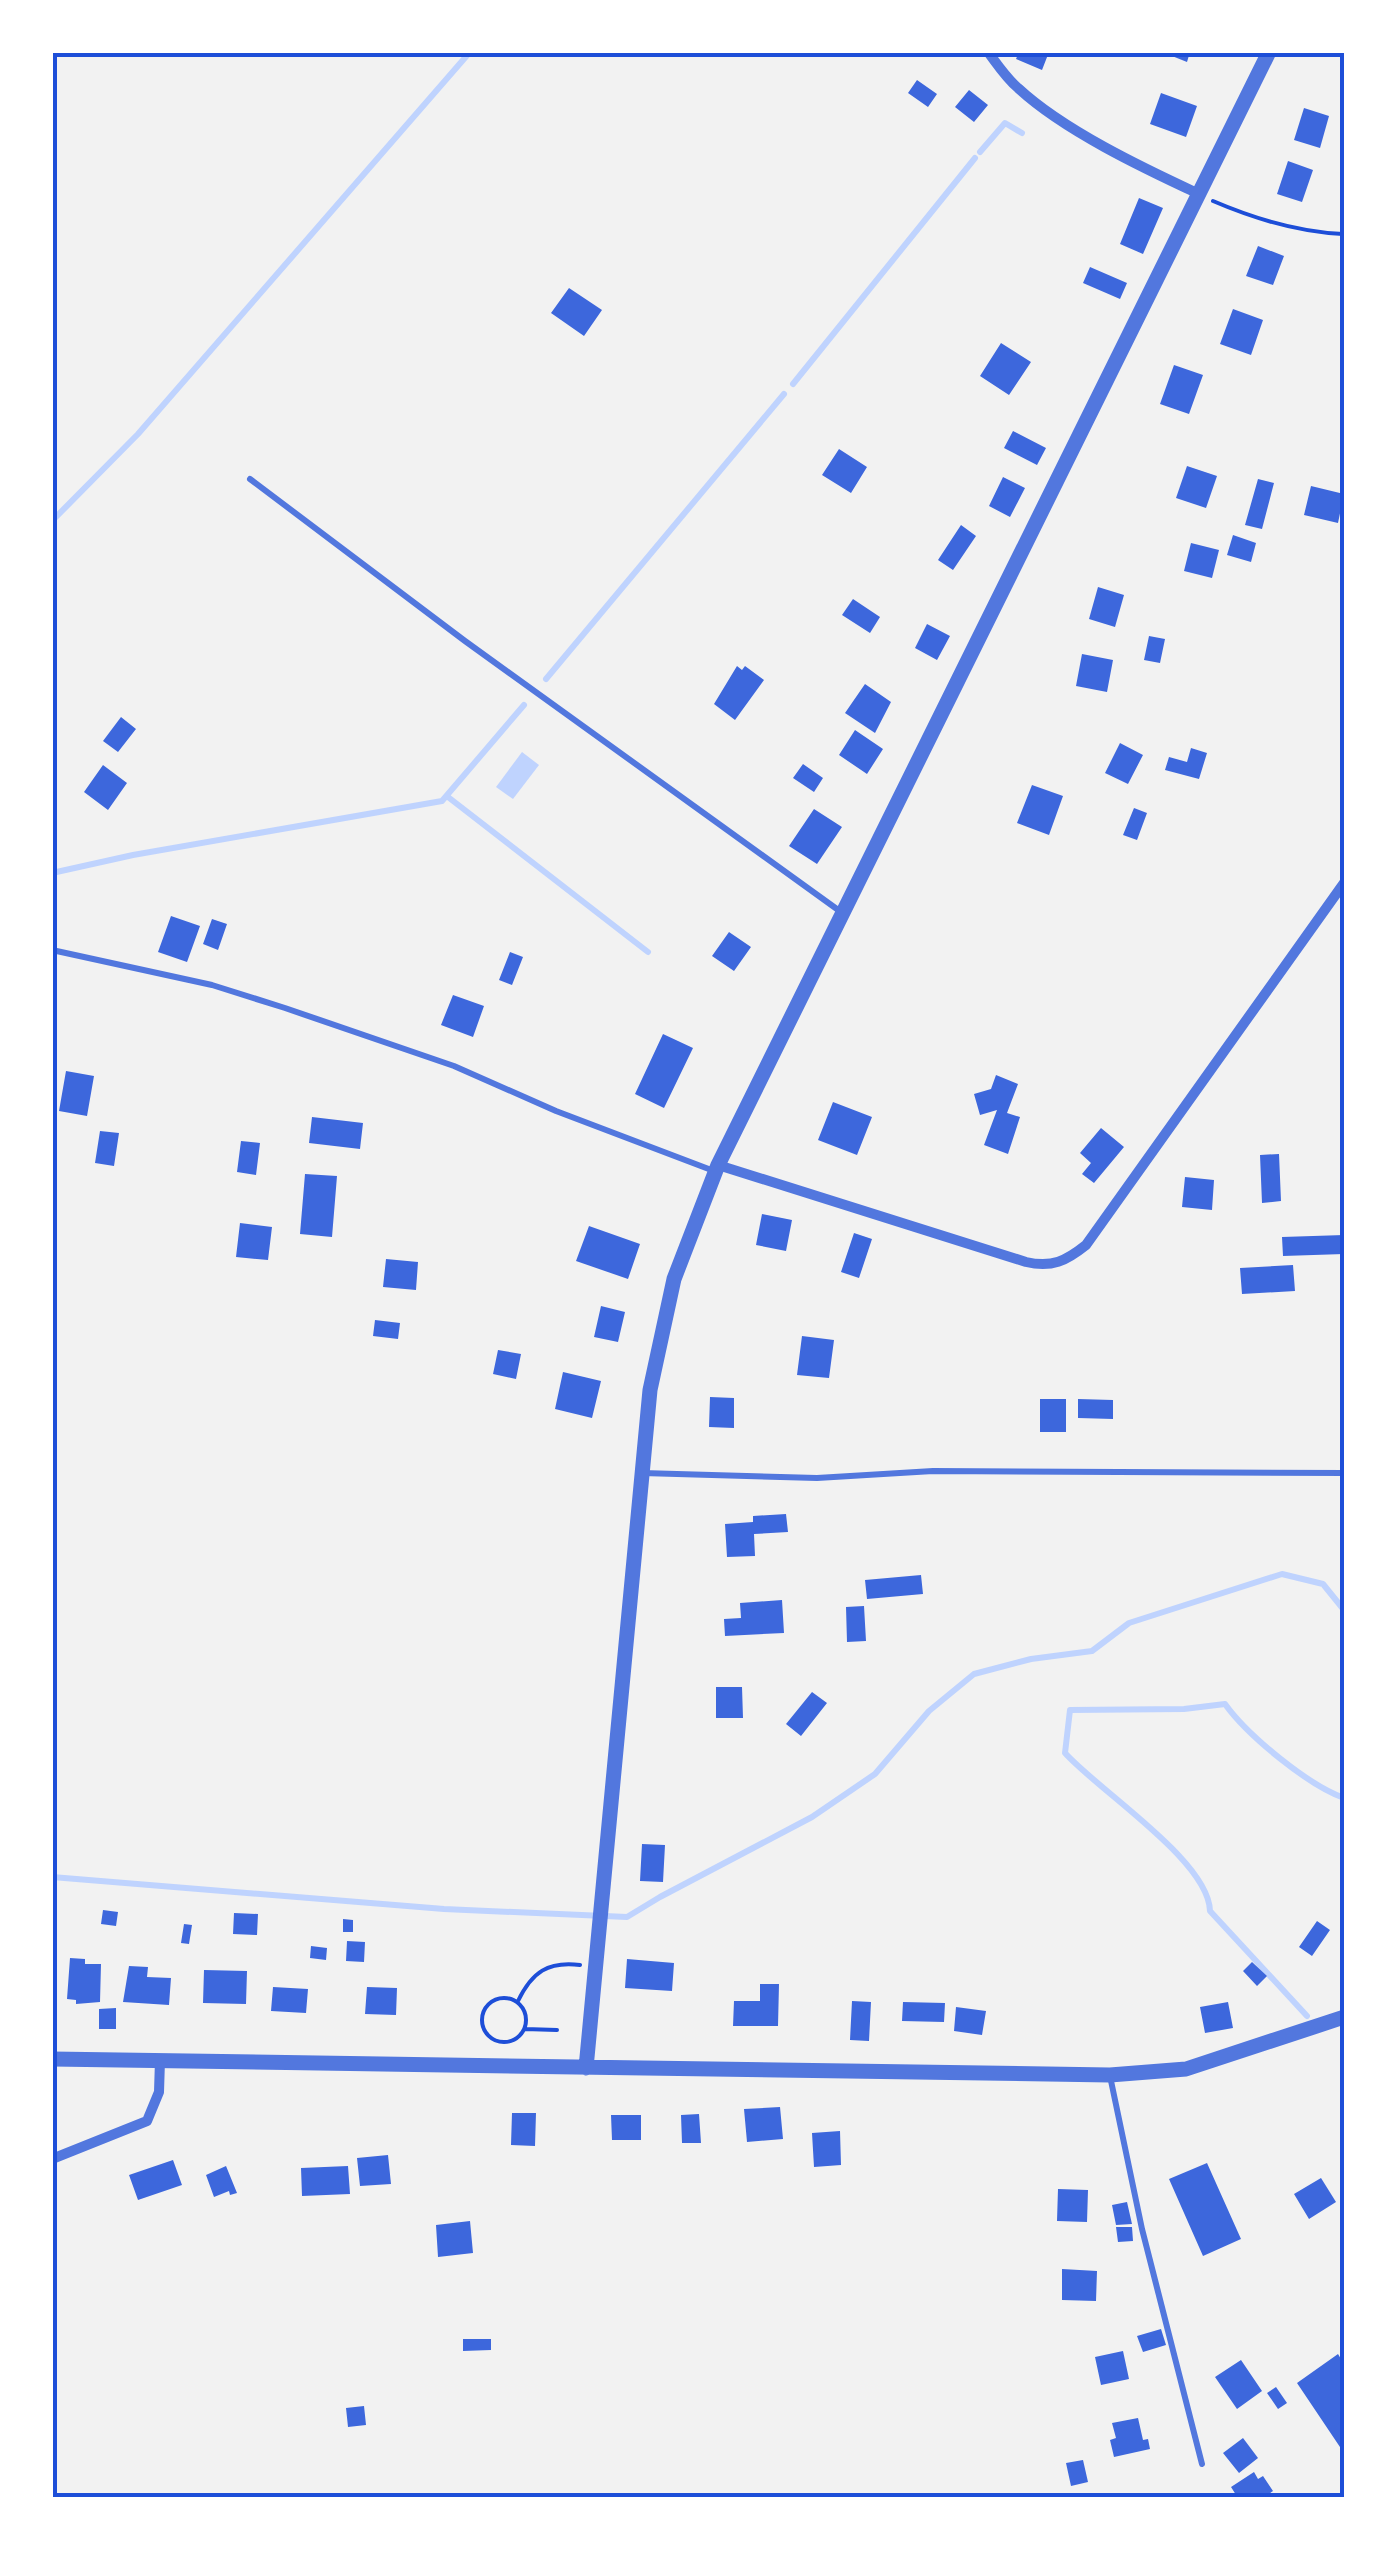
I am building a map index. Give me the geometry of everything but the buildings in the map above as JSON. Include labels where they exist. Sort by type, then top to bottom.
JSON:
[{"type":"street","points":[[988,52],[1018,88],[1061,120],[1151,172],[1199,194]]},
{"type":"street","points":[[586,2068],[650,1390],[674,1279],[716,1168],[1269,52]]},
{"type":"street","points":[[716,1168],[1026,1262],[1045,1266],[1060,1262],[1086,1245],[1344,883]]},
{"type":"street","points":[[52,2058],[1110,2075],[1186,2070],[1344,2017]]},
{"type":"street","points":[[52,2159],[147,2121],[159,2092],[160,2060]]},
{"type":"lane","points":[[250,479],[480,652],[842,913]]},
{"type":"lane","points":[[52,950],[212,985],[285,1008],[454,1066],[556,1111],[716,1168]]},
{"type":"lane","points":[[642,1473],[817,1478],[1040,1470],[1344,1474]]},
{"type":"lane","points":[[1110,2075],[1142,2229],[1202,2464]]},
{"type":"path","points":[[1199,194],[1266,221],[1344,234]]},
{"type":"path","points":[[517,2002],[532,1976],[549,1965],[595,1967]]},
{"type":"path","points":[[504,1998],[517,2002],[526,2014],[525,2028],[516,2039],[502,2042],[489,2036],[482,2023],[490,2003],[504,1998]]},
{"type":"path","points":[[525,2028],[556,2030]]},
{"type":"water","points":[[522,752],[539,765],[513,799],[496,787]]},
{"type":"waterway","points":[[52,521],[138,434],[470,52]]},
{"type":"waterway","points":[[980,152],[1005,123],[1022,133]]},
{"type":"waterway","points":[[793,384],[975,158]]},
{"type":"waterway","points":[[546,679],[784,394]]},
{"type":"waterway","points":[[52,873],[442,801],[524,705]]},
{"type":"waterway","points":[[448,797],[648,952]]},
{"type":"waterway","points":[[52,1877],[444,1909],[627,1917],[812,1817],[875,1774],[929,1711],[974,1674],[1031,1659],[1092,1651],[1129,1623],[1282,1574],[1323,1584],[1344,1610]]},
{"type":"waterway","points":[[1307,2016],[1210,1911],[1205,1891],[1173,1849],[1065,1753],[1070,1710],[1184,1709],[1225,1704],[1280,1758],[1344,1798]]}]
